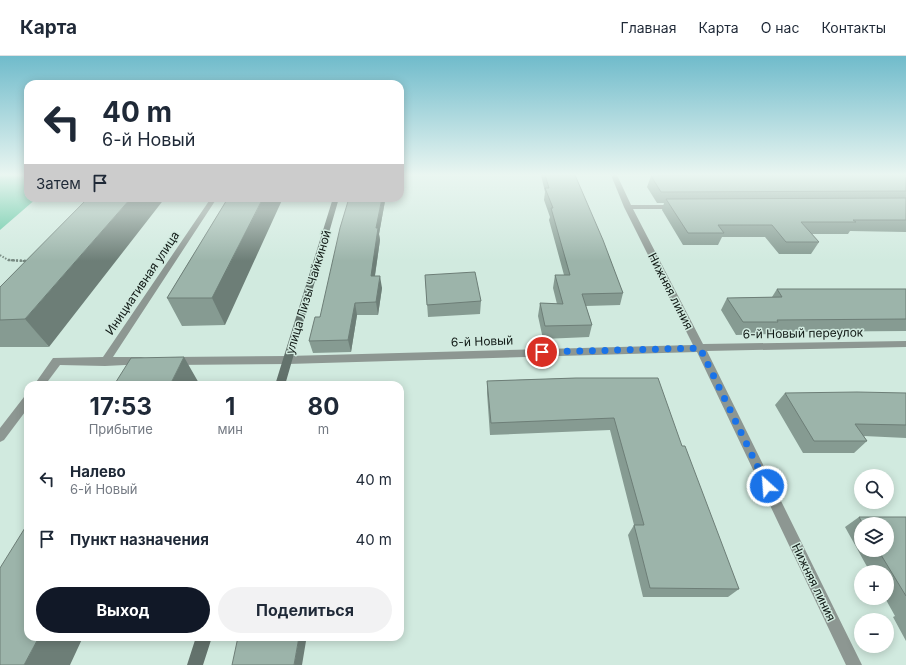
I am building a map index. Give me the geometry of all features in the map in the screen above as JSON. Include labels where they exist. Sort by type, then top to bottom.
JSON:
[{"type":"main road","name":"улица Лизы Чайкиной","points":[[281,381],[334,203]]},
{"type":"main road","points":[[196,665],[203,641]]},
{"type":"street","name":"Инициативная улица","points":[[105,362],[210,203]]},
{"type":"street","name":"Нижняя линия","points":[[626,203],[700,348],[854,665]]},
{"type":"street","points":[[628,207],[684,206]]},
{"type":"street","name":"6-й Новый переулок","points":[[700,348],[906,344]]},
{"type":"street","name":"6-й Новый","points":[[288,360],[700,348]]},
{"type":"street","points":[[42,381],[57,361],[105,362],[288,360]]},
{"type":"street","points":[[0,437],[24,405]]},
{"type":"path","points":[[0,255],[8,260],[35,261]]},
{"type":"green space","points":[[0,203],[31,203],[0,230]]},
{"type":"building","points":[[83,203],[126,203],[25,319],[0,320],[0,287]]},
{"type":"building","points":[[225,203],[260,203],[212,298],[167,298]]},
{"type":"building","points":[[347,203],[381,203],[376,228],[378,228],[371,276],[380,276],[376,302],[355,303],[348,340],[309,341],[315,317],[320,317],[340,228]]},
{"type":"building","points":[[551,203],[587,203],[623,293],[582,294],[592,325],[545,326],[540,303],[563,304],[555,275],[570,275],[551,208],[553,208]]},
{"type":"building","points":[[669,203],[906,203],[906,220],[801,222],[819,242],[786,242],[772,225],[718,225],[724,233],[688,233]]},
{"type":"building","points":[[475,272],[481,301],[427,305],[425,275]]},
{"type":"building","points":[[777,289],[906,289],[906,319],[777,320],[778,322],[743,322],[727,298],[782,297]]},
{"type":"building","points":[[184,357],[172,381],[117,381],[131,358]]},
{"type":"building","points":[[576,378],[658,378],[682,446],[685,446],[739,589],[650,588],[634,525],[644,525],[614,418],[491,423],[487,381]]},
{"type":"building","points":[[785,393],[906,393],[906,425],[855,424],[867,441],[814,441]]},
{"type":"building","points":[[894,517],[906,517],[906,596],[894,576],[894,565],[887,565],[882,557],[894,557]]},
{"type":"building","points":[[24,529],[24,641],[37,641],[24,665],[0,665],[0,568]]},
{"type":"building","points":[[237,641],[298,641],[294,665],[232,665]]},
{"type":"route","points":[[542,352],[700,348],[767,486]]}]
